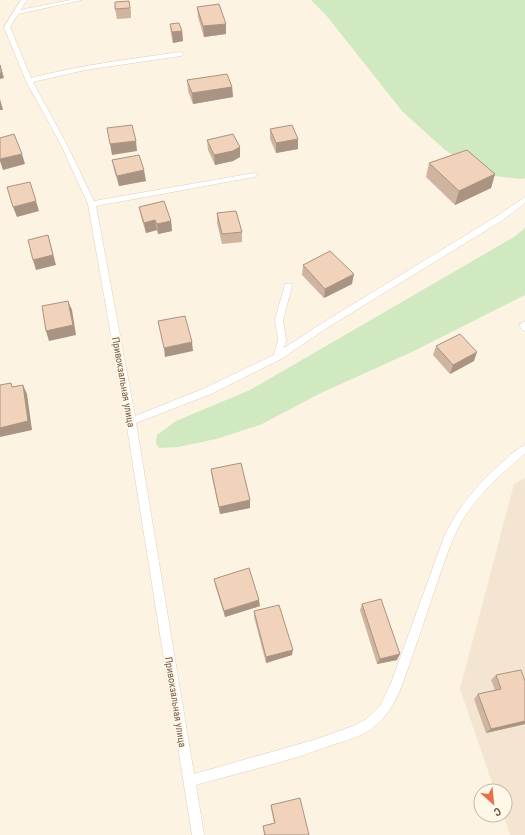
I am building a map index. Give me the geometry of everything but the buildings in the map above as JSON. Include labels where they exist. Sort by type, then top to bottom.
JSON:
[{"type":"lane","points":[[16,13],[24,0]]},
{"type":"lane","points":[[16,13],[80,0]]},
{"type":"lane","name":"Привокзальная улица","points":[[16,13],[7,27],[29,81],[64,145],[92,204],[131,422],[198,835]]},
{"type":"lane","points":[[29,81],[52,74],[82,68],[181,54]]},
{"type":"lane","points":[[92,204],[254,175]]},
{"type":"lane","points":[[131,422],[208,391],[278,357],[326,324],[500,218],[525,199]]},
{"type":"lane","points":[[278,357],[282,340],[279,320],[288,286]]},
{"type":"lane","points":[[189,781],[317,745],[356,731],[369,724],[384,710],[396,685],[449,537],[457,520],[483,485],[507,462],[525,449]]},
{"type":"shaded area","points":[[525,478],[525,835],[510,835],[506,823],[513,823],[513,783],[492,783],[460,689],[514,484]]},
{"type":"green space","points":[[311,0],[525,0],[525,178],[521,179],[486,175],[445,150],[402,111],[326,15]]},
{"type":"green space","points":[[525,228],[525,295],[416,350],[321,393],[260,425],[216,439],[178,447],[159,448],[156,443],[157,435],[176,421],[250,390],[514,237]]}]
